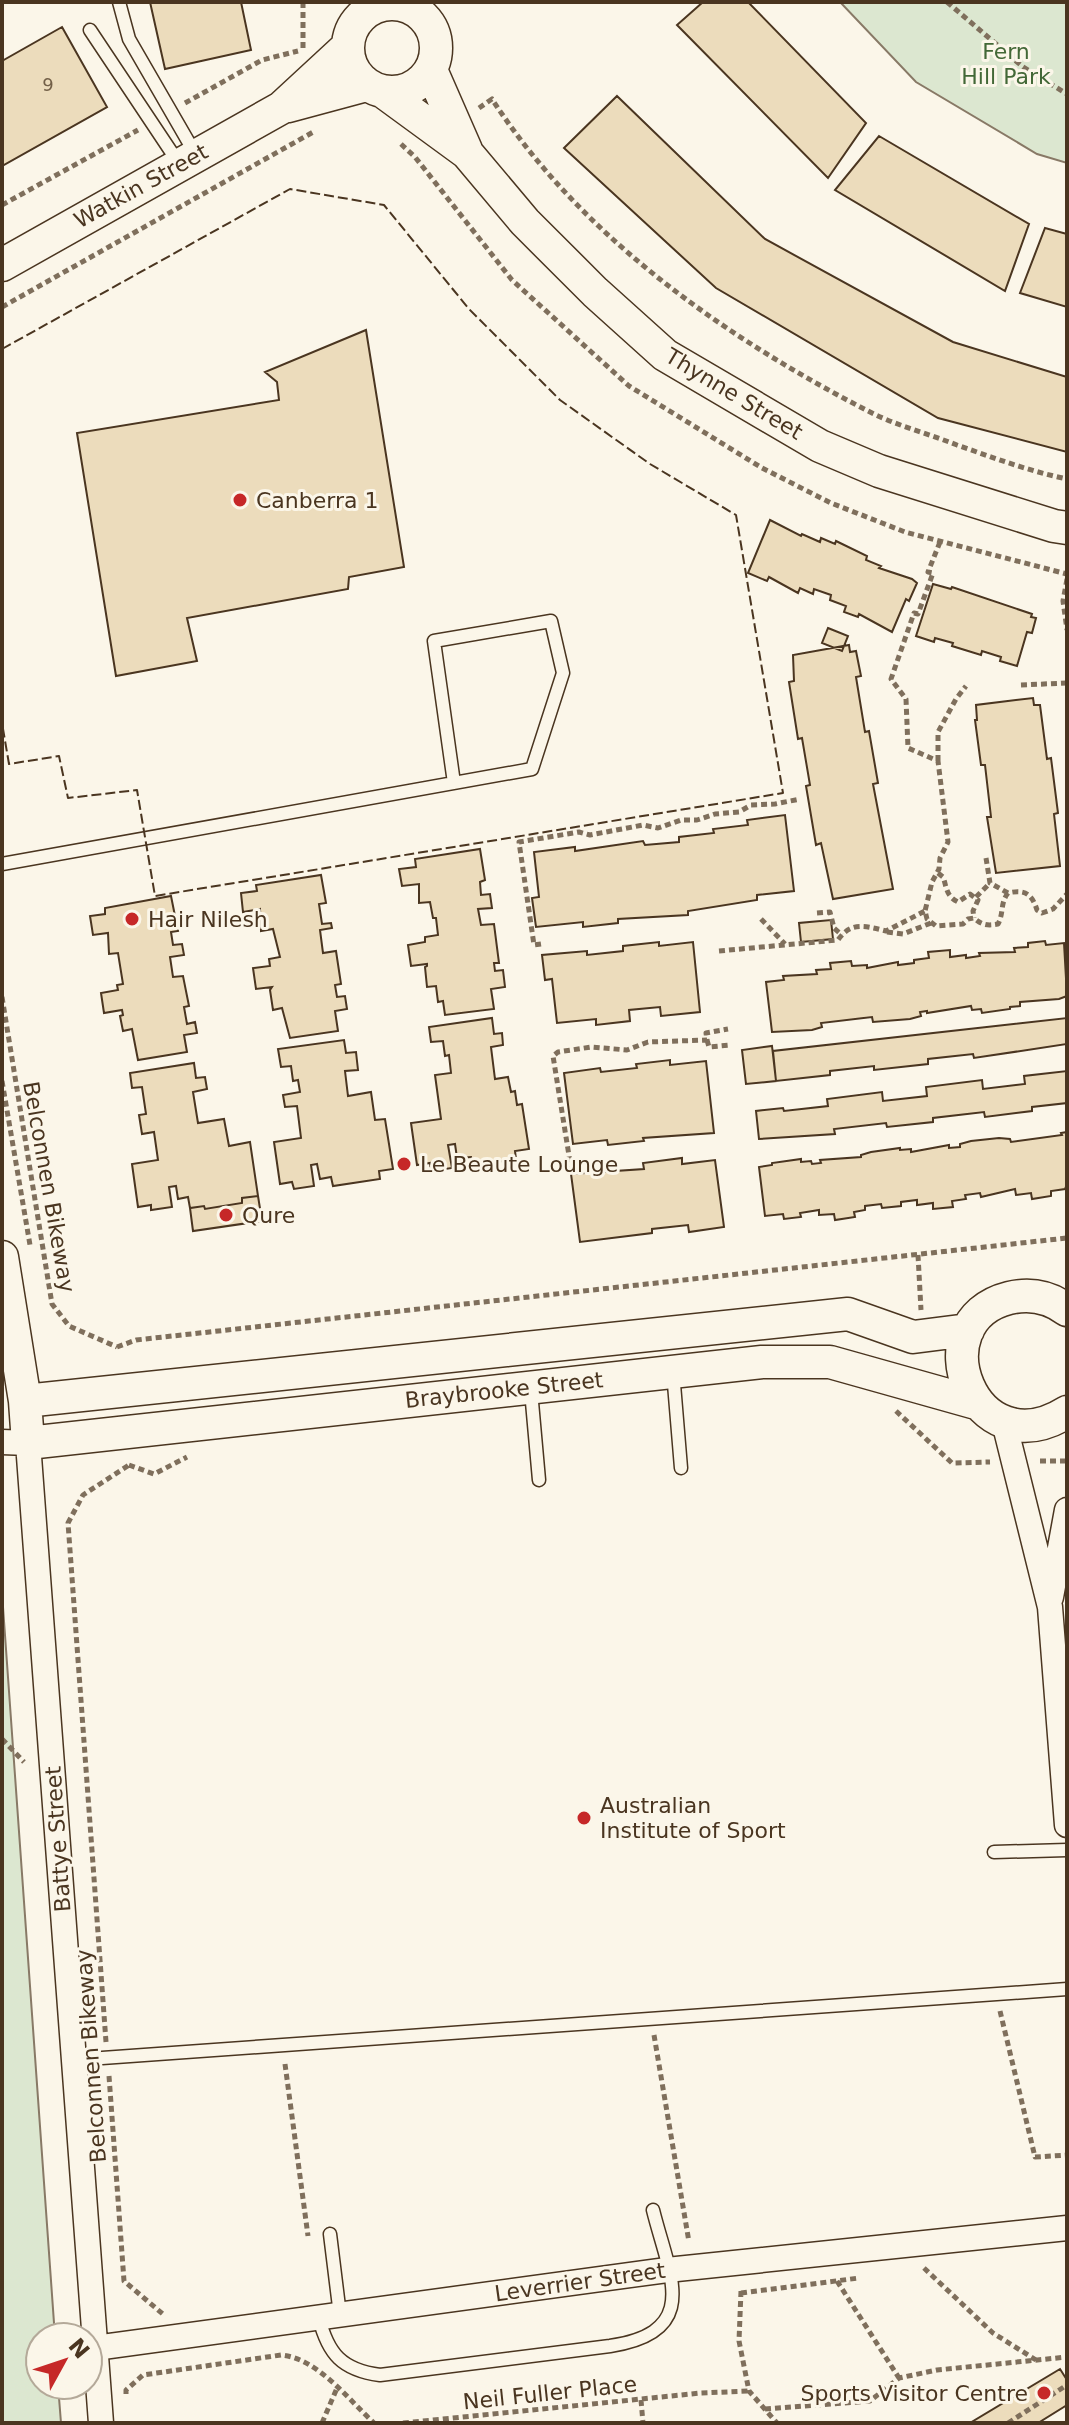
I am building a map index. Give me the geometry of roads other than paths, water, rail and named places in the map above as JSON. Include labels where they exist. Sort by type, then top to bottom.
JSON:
[{"type":"street","points":[[397,3],[419,13],[433,31],[435,56],[431,70],[422,81],[398,93],[375,89],[351,68],[348,27],[370,9],[383,4],[397,3]]},
{"type":"street","name":"Watkin Street","points":[[281,108],[348,27]]},
{"type":"street","name":"Thynne Street","points":[[431,70],[467,153]]},
{"type":"street","name":"Watkin Street","points":[[2,265],[281,108],[375,89]]},
{"type":"street","name":"Thynne Street","points":[[375,89],[467,153],[525,222],[595,292],[665,355],[820,446],[879,471],[1067,528]]},
{"type":"street","name":"Battye Street","points":[[16,1252],[15,1442],[74,2060],[93,2321]]},
{"type":"street","points":[[976,1403],[963,1375],[961,1360],[968,1330],[989,1307],[1003,1300],[1034,1296],[1066,1308]]},
{"type":"street","name":"Braybrooke Street","points":[[13,1402],[848,1314],[913,1337],[968,1330]]},
{"type":"street","points":[[760,1324],[762,1362]]},
{"type":"street","name":"Braybrooke Street","points":[[15,1442],[762,1362],[830,1362],[976,1403],[1004,1422]]},
{"type":"street","points":[[1067,1412],[1038,1425],[1021,1426],[1004,1422],[1050,1607],[1067,1825]]},
{"type":"street","points":[[1050,1607],[1067,1510]]},
{"type":"street","name":"Leverrier Street","points":[[104,2347],[667,2270],[1067,2228]]},
{"type":"street","name":"Battye Street","points":[[99,2401],[101,2423]]},
{"type":"lane","points":[[119,2],[129,39],[188,160]]},
{"type":"lane","points":[[90,30],[188,160]]},
{"type":"lane","points":[[2,864],[454,783],[532,769],[563,673],[551,621],[434,641],[454,783]]},
{"type":"lane","points":[[673,1372],[681,1468]]},
{"type":"lane","points":[[531,1387],[539,1480]]},
{"type":"lane","points":[[994,1852],[1067,1850]]},
{"type":"lane","points":[[74,2060],[1067,1989]]},
{"type":"lane","points":[[330,2234],[330,2316],[325,2342],[334,2353],[362,2373],[380,2375],[610,2346],[646,2338],[660,2327],[673,2305],[673,2288],[653,2210]]},
{"type":"place","name":"Canberra 1","points":[[240,500]]},
{"type":"place","name":"Hair Nilesh","points":[[132,919]]},
{"type":"place","name":"Le Beaute Lounge","points":[[404,1164]]},
{"type":"place","name":"Qure","points":[[226,1215]]},
{"type":"place","name":"Australian Institute of Sport","points":[[584,1818]]},
{"type":"place","name":"Sports Visitor Centre","points":[[1044,2393]]},
{"type":"park label","name":"Fern Hill Park","points":[[1006,64]]}]
